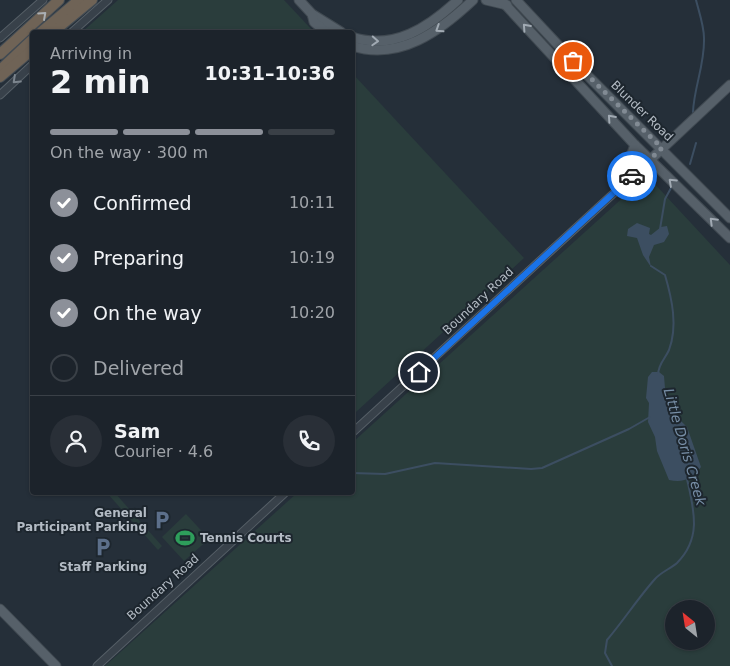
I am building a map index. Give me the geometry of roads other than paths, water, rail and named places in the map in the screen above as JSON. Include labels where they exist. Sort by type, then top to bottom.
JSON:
[{"type":"highway","points":[[0,54],[59,0]]},
{"type":"highway","points":[[43,30],[79,0]]},
{"type":"highway","points":[[55,30],[92,0]]},
{"type":"highway","points":[[0,70],[30,42]]},
{"type":"highway","points":[[0,77],[30,52]]},
{"type":"main road","points":[[299,0],[312,14],[338,30]]},
{"type":"main road","points":[[355,38],[375,41],[405,37],[430,24],[458,0]]},
{"type":"main road","points":[[355,46],[381,50],[411,44],[445,25],[473,0]]},
{"type":"main road","points":[[486,0],[504,3]]},
{"type":"main road","name":"Blunder Road","points":[[516,0],[573,61],[730,218]]},
{"type":"main road","name":"Blunder Road","points":[[504,3],[635,146],[730,238]]},
{"type":"main road","points":[[312,14],[314,22],[324,30]]},
{"type":"main road","name":"Boundary Road","points":[[650,160],[730,85]]},
{"type":"main road","points":[[628,180],[627,167],[635,146]]},
{"type":"main road","points":[[0,610],[56,666]]},
{"type":"main road","points":[[32,644],[49,666]]},
{"type":"street","points":[[0,38],[43,0]]},
{"type":"street","points":[[74,30],[108,0]]},
{"type":"street","points":[[0,95],[30,68]]},
{"type":"street","name":"Boundary Road","points":[[355,430],[650,160]]},
{"type":"street","name":"Boundary Road","points":[[97,666],[283,495]]},
{"type":"street","name":"Boundary Road","points":[[92,666],[102,660]]},
{"type":"water","points":[[637,223],[650,228],[649,234],[651,235],[661,227],[667,226],[669,234],[664,242],[654,245],[649,257],[651,267],[643,255],[637,238],[627,236],[628,229]]},
{"type":"water","points":[[652,372],[659,372],[664,376],[666,400],[672,412],[687,427],[701,467],[694,475],[687,479],[679,481],[669,480],[657,451],[655,437],[648,422],[649,403],[646,398],[648,377]]},
{"type":"waterway","name":"Little Doris Creek","points":[[693,112],[704,48],[703,29],[696,0]]},
{"type":"waterway","name":"Little Doris Creek","points":[[690,164],[696,143]]},
{"type":"waterway","name":"Little Doris Creek","points":[[660,229],[665,199],[671,188]]},
{"type":"waterway","name":"Little Doris Creek","points":[[651,266],[665,275],[670,293],[674,322],[672,341],[659,368],[658,375]]},
{"type":"waterway","points":[[355,473],[385,474],[435,463],[531,469],[542,468],[629,429],[650,417]]},
{"type":"waterway","name":"Little Doris Creek","points":[[612,666],[605,653],[607,640],[655,579],[677,563],[690,544],[693,534],[694,513],[687,479]]},
{"type":"place","name":"General Participant Parking","points":[[162,520]]},
{"type":"place","name":"Tennis Courts","points":[[185,538]]},
{"type":"place","name":"Staff Parking","points":[[103,547]]}]
